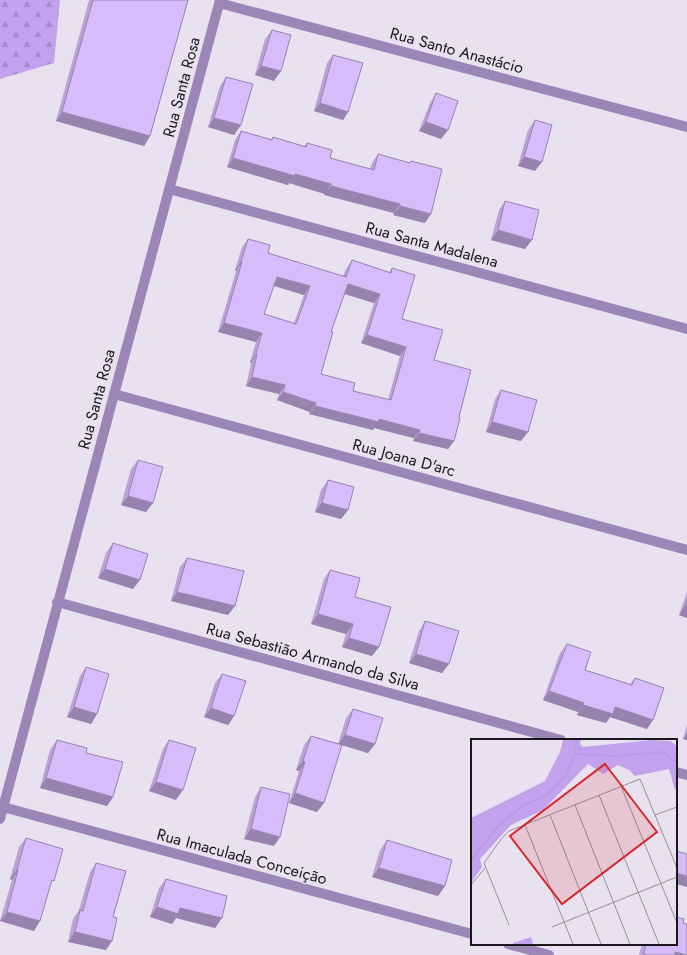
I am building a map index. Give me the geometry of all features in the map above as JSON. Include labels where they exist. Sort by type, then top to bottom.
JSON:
[{"type":"street","name":"Rua Santo Anastácio","points":[[219,1],[687,126]]},
{"type":"street","name":"Rua Santa Rosa","points":[[0,819],[219,1]]},
{"type":"street","name":"Rua Santa Madalena","points":[[169,189],[687,329]]},
{"type":"street","name":"Rua Joana D'arc","points":[[114,394],[687,550]]},
{"type":"street","name":"Rua Sebastião Armando da Silva","points":[[57,602],[557,739]]},
{"type":"street","points":[[677,772],[687,775]]},
{"type":"street","name":"Rua Imaculada Conceição","points":[[4,807],[471,934]]},
{"type":"street","points":[[512,945],[549,955]]},
{"type":"green space","points":[[0,0],[60,0],[54,63],[0,79]]},
{"type":"building","points":[[93,0],[188,0],[150,136],[62,112]]},
{"type":"building","points":[[272,30],[291,35],[281,71],[261,66]]},
{"type":"building","points":[[333,55],[363,63],[348,112],[320,103]]},
{"type":"building","points":[[226,77],[253,84],[241,125],[214,118]]},
{"type":"building","points":[[436,93],[458,101],[448,130],[426,122]]},
{"type":"building","points":[[535,120],[552,125],[542,162],[524,157]]},
{"type":"building","points":[[241,131],[272,140],[273,137],[306,147],[307,143],[332,150],[330,158],[374,170],[378,154],[410,163],[411,161],[442,169],[431,214],[400,206],[400,204],[331,186],[331,184],[295,174],[295,176],[233,158]]},
{"type":"building","points":[[505,201],[539,210],[532,240],[498,230]]},
{"type":"building","points":[[248,239],[270,245],[268,253],[346,277],[352,260],[391,273],[392,268],[415,275],[402,319],[443,330],[434,360],[471,370],[454,441],[419,433],[420,430],[379,419],[379,422],[315,406],[316,403],[283,392],[285,385],[252,377],[262,333],[224,323]],"holes":[[[277,277],[310,286],[296,324],[264,314]],[[348,284],[380,294],[367,335],[406,347],[391,400],[353,391],[355,383],[321,374],[333,332],[331,332]]]},
{"type":"building","points":[[501,390],[537,400],[528,432],[492,422]]},
{"type":"building","points":[[138,460],[163,467],[153,503],[128,496]]},
{"type":"building","points":[[328,480],[354,487],[348,510],[322,503]]},
{"type":"building","points":[[113,543],[148,554],[140,580],[105,569]]},
{"type":"building","points":[[187,558],[244,571],[235,606],[177,592]]},
{"type":"building","points":[[330,570],[360,578],[355,597],[391,607],[379,647],[349,638],[353,624],[318,614]]},
{"type":"building","points":[[425,621],[459,631],[449,664],[416,654]]},
{"type":"building","points":[[567,644],[591,652],[585,670],[632,685],[635,678],[664,688],[653,720],[615,707],[613,714],[583,705],[584,703],[549,691]]},
{"type":"building","points":[[86,667],[109,674],[97,714],[74,707]]},
{"type":"building","points":[[222,674],[246,681],[234,716],[211,708]]},
{"type":"building","points":[[353,709],[383,718],[375,744],[345,735]]},
{"type":"building","points":[[311,736],[342,745],[324,803],[295,793],[305,762],[303,761]]},
{"type":"building","points":[[57,740],[87,748],[86,753],[123,762],[113,797],[46,778]]},
{"type":"building","points":[[169,740],[196,748],[183,790],[156,782]]},
{"type":"building","points":[[261,787],[290,794],[280,837],[251,829]]},
{"type":"building","points":[[26,838],[63,849],[40,921],[7,912]]},
{"type":"building","points":[[387,840],[452,860],[445,886],[379,868]]},
{"type":"building","points":[[677,851],[687,854],[687,876],[677,873]]},
{"type":"building","points":[[96,863],[126,871],[113,917],[117,918],[112,941],[75,932],[80,910],[83,911]]},
{"type":"building","points":[[166,879],[227,896],[222,918],[180,908],[178,914],[157,907]]},
{"type":"building","points":[[677,917],[684,919],[683,923],[687,924],[687,955],[675,952],[675,955],[644,954],[646,945],[677,945]]}]
